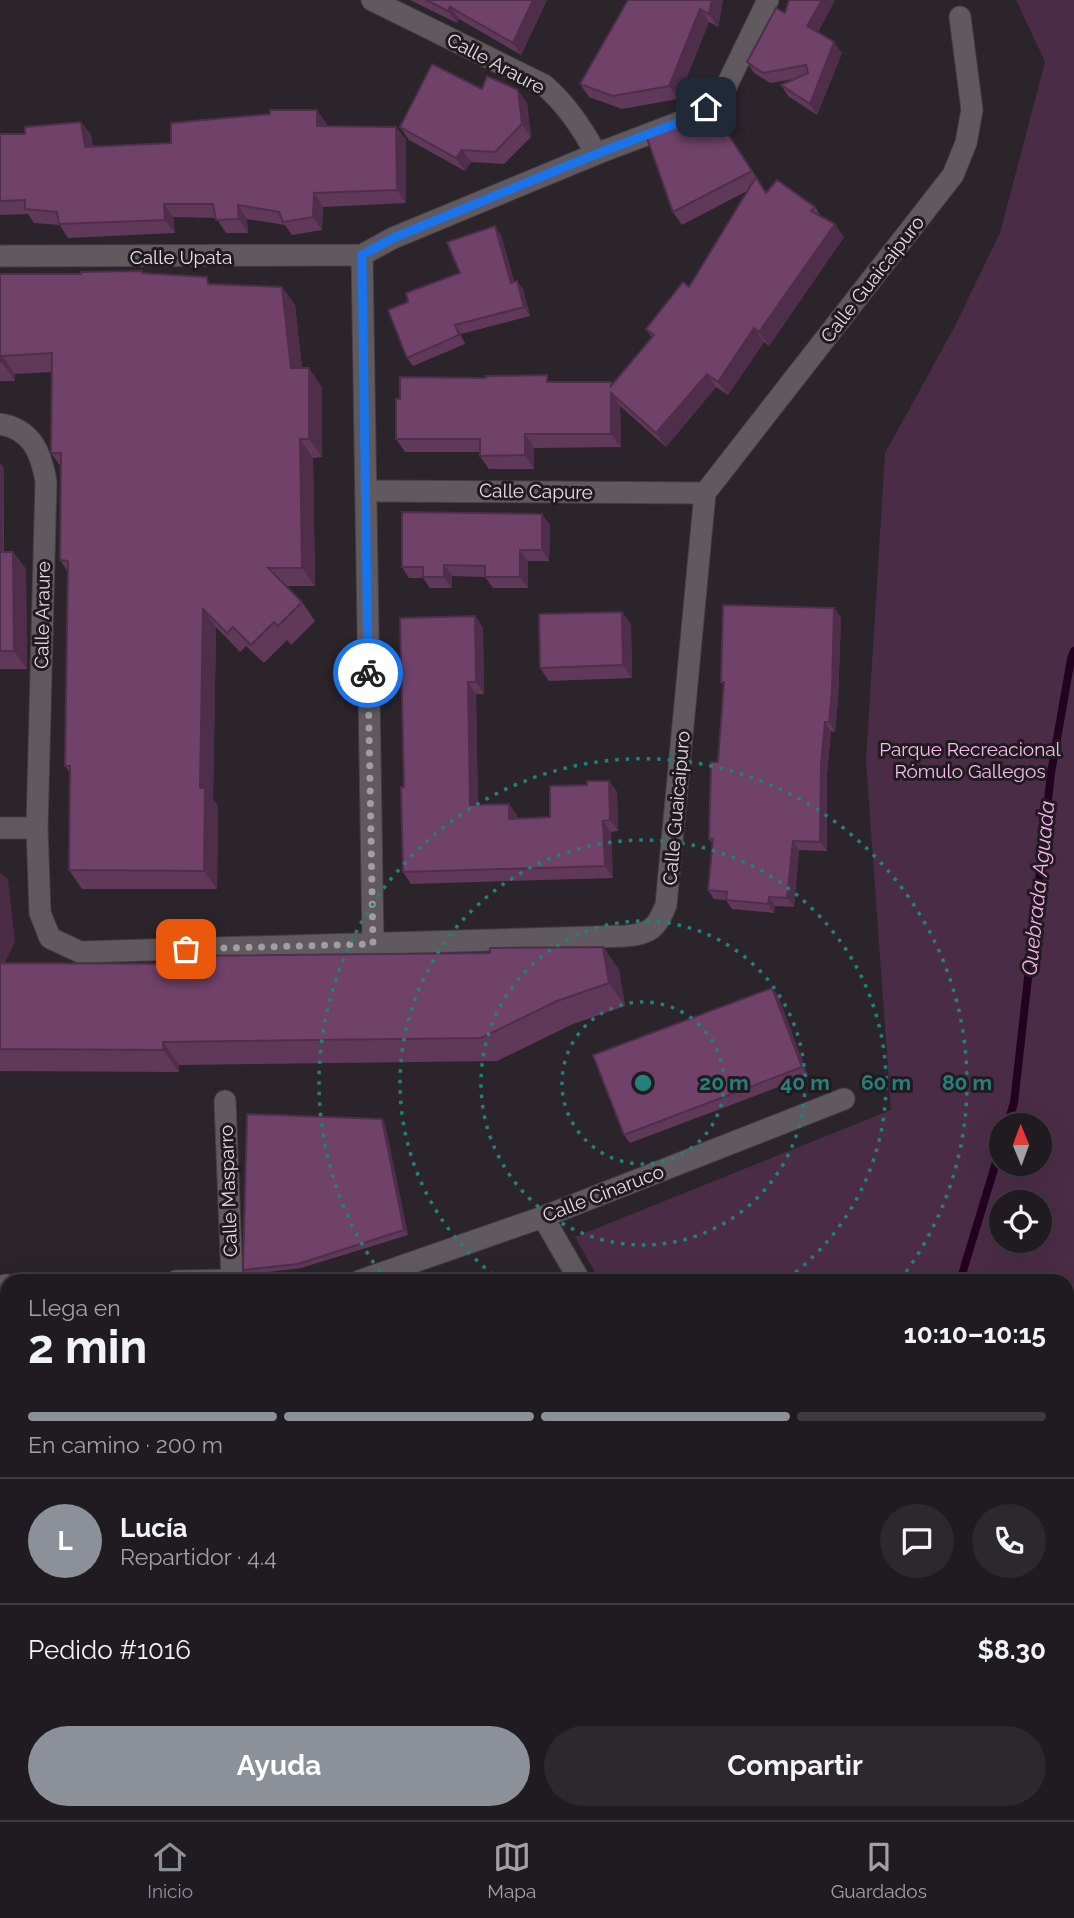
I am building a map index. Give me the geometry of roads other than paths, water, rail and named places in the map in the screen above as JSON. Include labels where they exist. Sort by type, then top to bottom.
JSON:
[{"type":"street","name":"Calle Araure","points":[[372,0],[544,85],[563,102],[584,130],[596,154]]},
{"type":"street","points":[[373,944],[362,255],[393,238],[680,122],[706,107],[723,93],[768,0]]},
{"type":"street","name":"Calle Guaicaipuro","points":[[37,828],[40,913],[50,938],[80,951],[626,936],[644,934],[654,928],[666,905],[705,493],[953,175],[966,143],[972,110],[960,17]]},
{"type":"street","name":"Calle Upata","points":[[0,256],[362,255]]},
{"type":"street","name":"Calle Araure","points":[[0,424],[27,436],[41,455],[46,481],[37,828]]},
{"type":"street","name":"Calle Capure","points":[[366,491],[705,493]]},
{"type":"street","points":[[0,828],[37,828]]},
{"type":"street","name":"Calle Cinaruco","points":[[379,1274],[543,1217],[844,1099]]},
{"type":"street","name":"Calle Masparro","points":[[225,1101],[232,1274]]},
{"type":"street","points":[[543,1217],[576,1274]]},
{"type":"waterway","name":"Quebrada Aguada","points":[[1011,1113],[1051,773],[1074,651]]},
{"type":"waterway","name":"Quebrada Aguada","points":[[962,1274],[992,1176]]},
{"type":"park label","name":"Parque Recreacional Rómulo Gallegos","points":[[970,760]]}]
